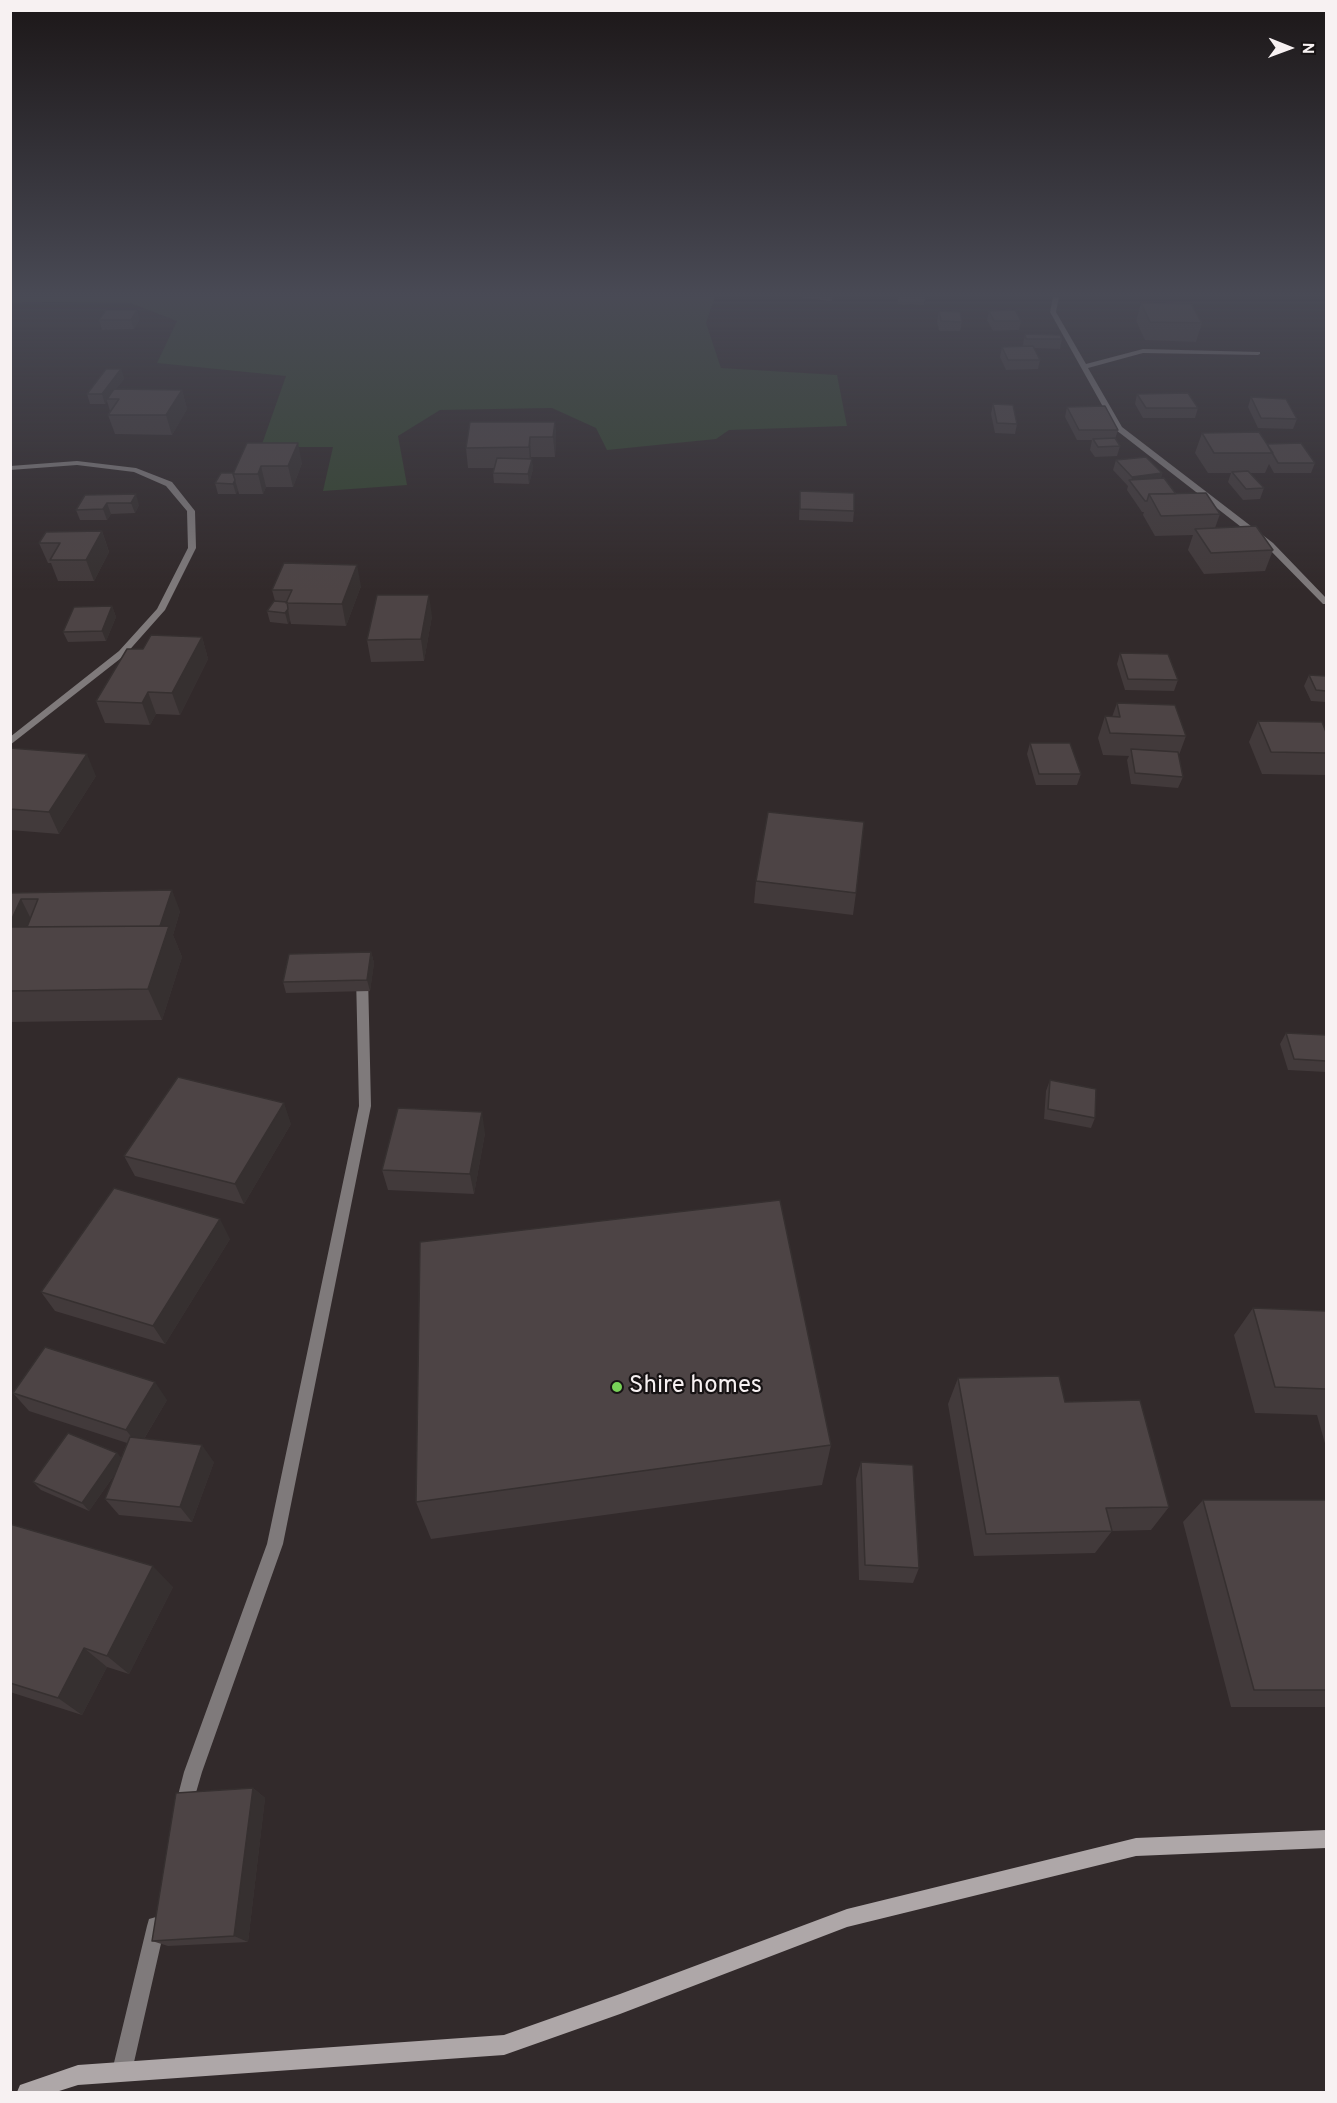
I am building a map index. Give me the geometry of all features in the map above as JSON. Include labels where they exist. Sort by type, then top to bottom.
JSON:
[{"type":"street","points":[[1100,395],[1119,428],[1270,545],[1326,602]]},
{"type":"street","points":[[10,468],[77,463],[136,470],[169,484],[191,511],[192,548],[161,610],[122,653],[10,742]]},
{"type":"street","points":[[182,1818],[193,1772],[274,1544],[365,1106],[361,962]]},
{"type":"street","points":[[27,2092],[78,2075],[504,2045],[620,2004],[847,1918],[1136,1847],[1326,1839]]},
{"type":"street","points":[[122,2071],[160,1910]]},
{"type":"green space","points":[[279,395],[841,395],[847,426],[729,430],[716,439],[607,450],[596,428],[552,408],[440,410],[398,436],[407,485],[323,491],[333,447],[261,447]]},
{"type":"building","points":[[110,395],[179,395],[166,415],[108,415],[119,399],[107,399]]},
{"type":"building","points":[[1138,395],[1189,395],[1198,408],[1146,408]]},
{"type":"building","points":[[1251,397],[1286,399],[1297,419],[1261,418]]},
{"type":"building","points":[[993,404],[1013,405],[1017,424],[997,423]]},
{"type":"building","points":[[1105,406],[1118,430],[1079,430],[1067,407]]},
{"type":"building","points":[[470,422],[555,422],[553,437],[530,437],[529,447],[466,448]]},
{"type":"building","points":[[1259,432],[1273,453],[1214,453],[1202,433]]},
{"type":"building","points":[[1115,438],[1120,446],[1098,447],[1093,439]]},
{"type":"building","points":[[247,443],[298,443],[288,466],[261,466],[258,474],[233,474]]},
{"type":"building","points":[[1301,443],[1315,463],[1278,463],[1267,444]]},
{"type":"building","points":[[1146,457],[1162,473],[1132,477],[1116,460]]},
{"type":"building","points":[[497,458],[532,459],[528,474],[493,473]]},
{"type":"building","points":[[1248,471],[1264,488],[1246,489],[1232,472]]},
{"type":"building","points":[[221,473],[234,473],[233,484],[215,483]]},
{"type":"building","points":[[1164,478],[1176,494],[1149,494],[1147,501],[1129,480]]},
{"type":"building","points":[[800,491],[854,493],[854,511],[800,509]]},
{"type":"building","points":[[1206,493],[1220,514],[1161,516],[1149,494]]},
{"type":"building","points":[[136,494],[131,503],[107,503],[103,509],[76,510],[85,495]]},
{"type":"building","points":[[1256,526],[1273,550],[1211,553],[1195,529]]},
{"type":"building","points":[[102,531],[86,560],[50,560],[60,543],[39,543],[46,532]]},
{"type":"building","points":[[284,563],[357,565],[342,604],[286,603],[292,590],[272,590]]},
{"type":"building","points":[[377,595],[429,595],[421,639],[367,640]]},
{"type":"building","points":[[274,601],[287,602],[288,609],[285,613],[267,611]]},
{"type":"building","points":[[112,606],[102,631],[63,632],[74,607]]},
{"type":"building","points":[[151,635],[202,637],[172,693],[148,692],[142,703],[96,701],[127,649],[143,649]]},
{"type":"building","points":[[1120,653],[1168,654],[1178,680],[1128,679]]},
{"type":"building","points":[[1309,675],[1326,676],[1326,691],[1316,690]]},
{"type":"building","points":[[1117,703],[1175,705],[1186,736],[1110,733],[1105,716],[1120,717]]},
{"type":"building","points":[[1258,721],[1322,722],[1326,732],[1326,753],[1271,752]]},
{"type":"building","points":[[1030,743],[1070,743],[1081,774],[1039,774]]},
{"type":"building","points":[[10,748],[87,754],[49,812],[10,809]]},
{"type":"building","points":[[1131,749],[1178,752],[1183,777],[1135,773]]},
{"type":"building","points":[[768,812],[864,822],[856,893],[756,881]]},
{"type":"building","points":[[172,890],[160,926],[27,927],[38,899],[21,899],[10,923],[10,893]]},
{"type":"building","points":[[169,926],[148,989],[10,991],[10,927]]},
{"type":"building","points":[[371,952],[367,980],[283,982],[289,954]]},
{"type":"building","points":[[1286,1033],[1326,1035],[1326,1061],[1294,1059]]},
{"type":"building","points":[[178,1077],[284,1103],[235,1184],[124,1156]]},
{"type":"building","points":[[1050,1080],[1096,1089],[1095,1118],[1048,1109]]},
{"type":"building","points":[[398,1108],[482,1112],[470,1174],[382,1170]]},
{"type":"building","points":[[114,1188],[220,1219],[153,1326],[41,1292]]},
{"type":"building","name":"Shire homes","points":[[780,1200],[831,1445],[416,1502],[420,1242]]},
{"type":"building","points":[[1253,1308],[1326,1311],[1326,1389],[1275,1387]]},
{"type":"building","points":[[45,1347],[155,1382],[126,1430],[13,1393]]},
{"type":"building","points":[[1059,1376],[1065,1402],[1140,1400],[1169,1507],[1106,1508],[1112,1531],[986,1534],[958,1378]]},
{"type":"building","points":[[68,1433],[117,1453],[82,1503],[33,1482]]},
{"type":"building","points":[[130,1437],[202,1445],[180,1507],[105,1499]]},
{"type":"building","points":[[861,1462],[913,1465],[919,1568],[865,1565]]},
{"type":"building","points":[[1203,1500],[1326,1500],[1326,1690],[1254,1690]]},
{"type":"building","points":[[10,1524],[153,1566],[107,1656],[84,1648],[58,1698],[10,1683]]},
{"type":"building","points":[[253,1788],[234,1936],[152,1941],[176,1793]]},
{"type":"place","name":"Shire homes","points":[[617,1387]]}]
